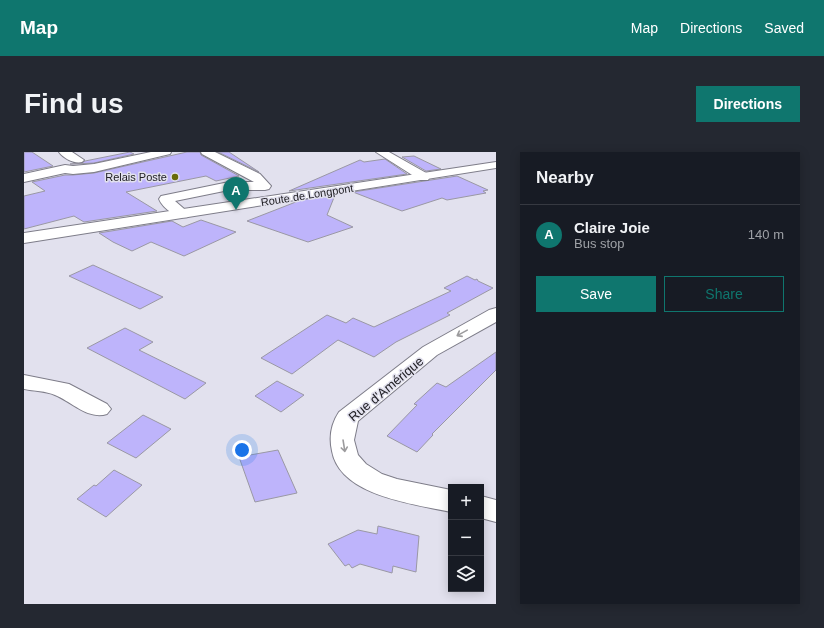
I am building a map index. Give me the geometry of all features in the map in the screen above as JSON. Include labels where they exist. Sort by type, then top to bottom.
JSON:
[{"type":"street","points":[[64,152],[78,160]]},
{"type":"street","points":[[66,169],[66,166],[69,163],[78,160],[117,158],[166,152]]},
{"type":"street","points":[[206,152],[256,177],[276,200]]},
{"type":"street","points":[[381,152],[424,177]]},
{"type":"street","points":[[24,178],[66,169],[82,170],[117,158]]},
{"type":"street","points":[[117,158],[130,174]]},
{"type":"street","name":"Route de Longpont","points":[[24,238],[496,165]]},
{"type":"street","points":[[183,214],[167,202],[166,199],[229,186],[264,185]]},
{"type":"street","name":"Rue d'Amérique","points":[[448,500],[396,489],[371,481],[355,471],[345,455],[342,430],[347,418],[430,351],[496,314]]},
{"type":"street","points":[[24,382],[61,389],[99,409]]},
{"type":"street","points":[[484,509],[496,511]]},
{"type":"building","points":[[24,152],[32,152],[53,166],[24,172]]},
{"type":"building","points":[[130,152],[134,154],[94,163],[70,164],[82,163],[85,161]]},
{"type":"building","points":[[187,152],[200,152],[201,155],[239,176],[216,181],[206,176],[126,192],[157,211],[84,222],[74,216],[24,229],[24,196],[45,191],[32,182],[65,175],[94,173]]},
{"type":"building","points":[[218,152],[229,152],[259,172]]},
{"type":"building","points":[[414,156],[441,169],[426,171],[402,157]]},
{"type":"building","points":[[385,159],[407,174],[289,191],[360,160],[364,162]]},
{"type":"building","points":[[457,176],[488,190],[483,191],[486,193],[447,200],[442,198],[402,211],[353,192]]},
{"type":"building","points":[[335,195],[327,215],[353,227],[308,242],[247,221],[301,200]]},
{"type":"building","points":[[201,220],[236,232],[184,256],[151,242],[132,251],[99,233],[172,221],[183,227]]},
{"type":"building","points":[[93,265],[163,297],[140,309],[69,276]]},
{"type":"building","points":[[467,276],[475,280],[477,279],[478,281],[493,288],[447,313],[450,315],[396,342],[374,357],[338,340],[292,374],[261,358],[327,315],[346,323],[353,318],[374,327],[451,291],[444,288]]},
{"type":"building","points":[[125,328],[153,342],[139,350],[206,383],[185,399],[87,348]]},
{"type":"building","points":[[496,352],[496,370],[432,434],[433,435],[417,452],[387,436],[417,405],[414,404],[437,383],[446,387]]},
{"type":"building","points":[[277,381],[304,395],[281,412],[255,396]]},
{"type":"building","points":[[143,415],[171,429],[136,458],[107,443]]},
{"type":"building","points":[[278,450],[297,493],[255,502],[239,457]]},
{"type":"building","points":[[114,470],[142,485],[106,517],[77,499],[94,485],[96,486]]},
{"type":"building","points":[[378,526],[419,536],[416,572],[393,566],[392,573],[360,564],[352,568],[349,564],[345,566],[328,544],[358,530],[377,534]]},
{"type":"place","name":"Relais Poste","points":[[175,177]]},
{"type":"place","name":"Claire Joie","points":[[236,210]]}]
